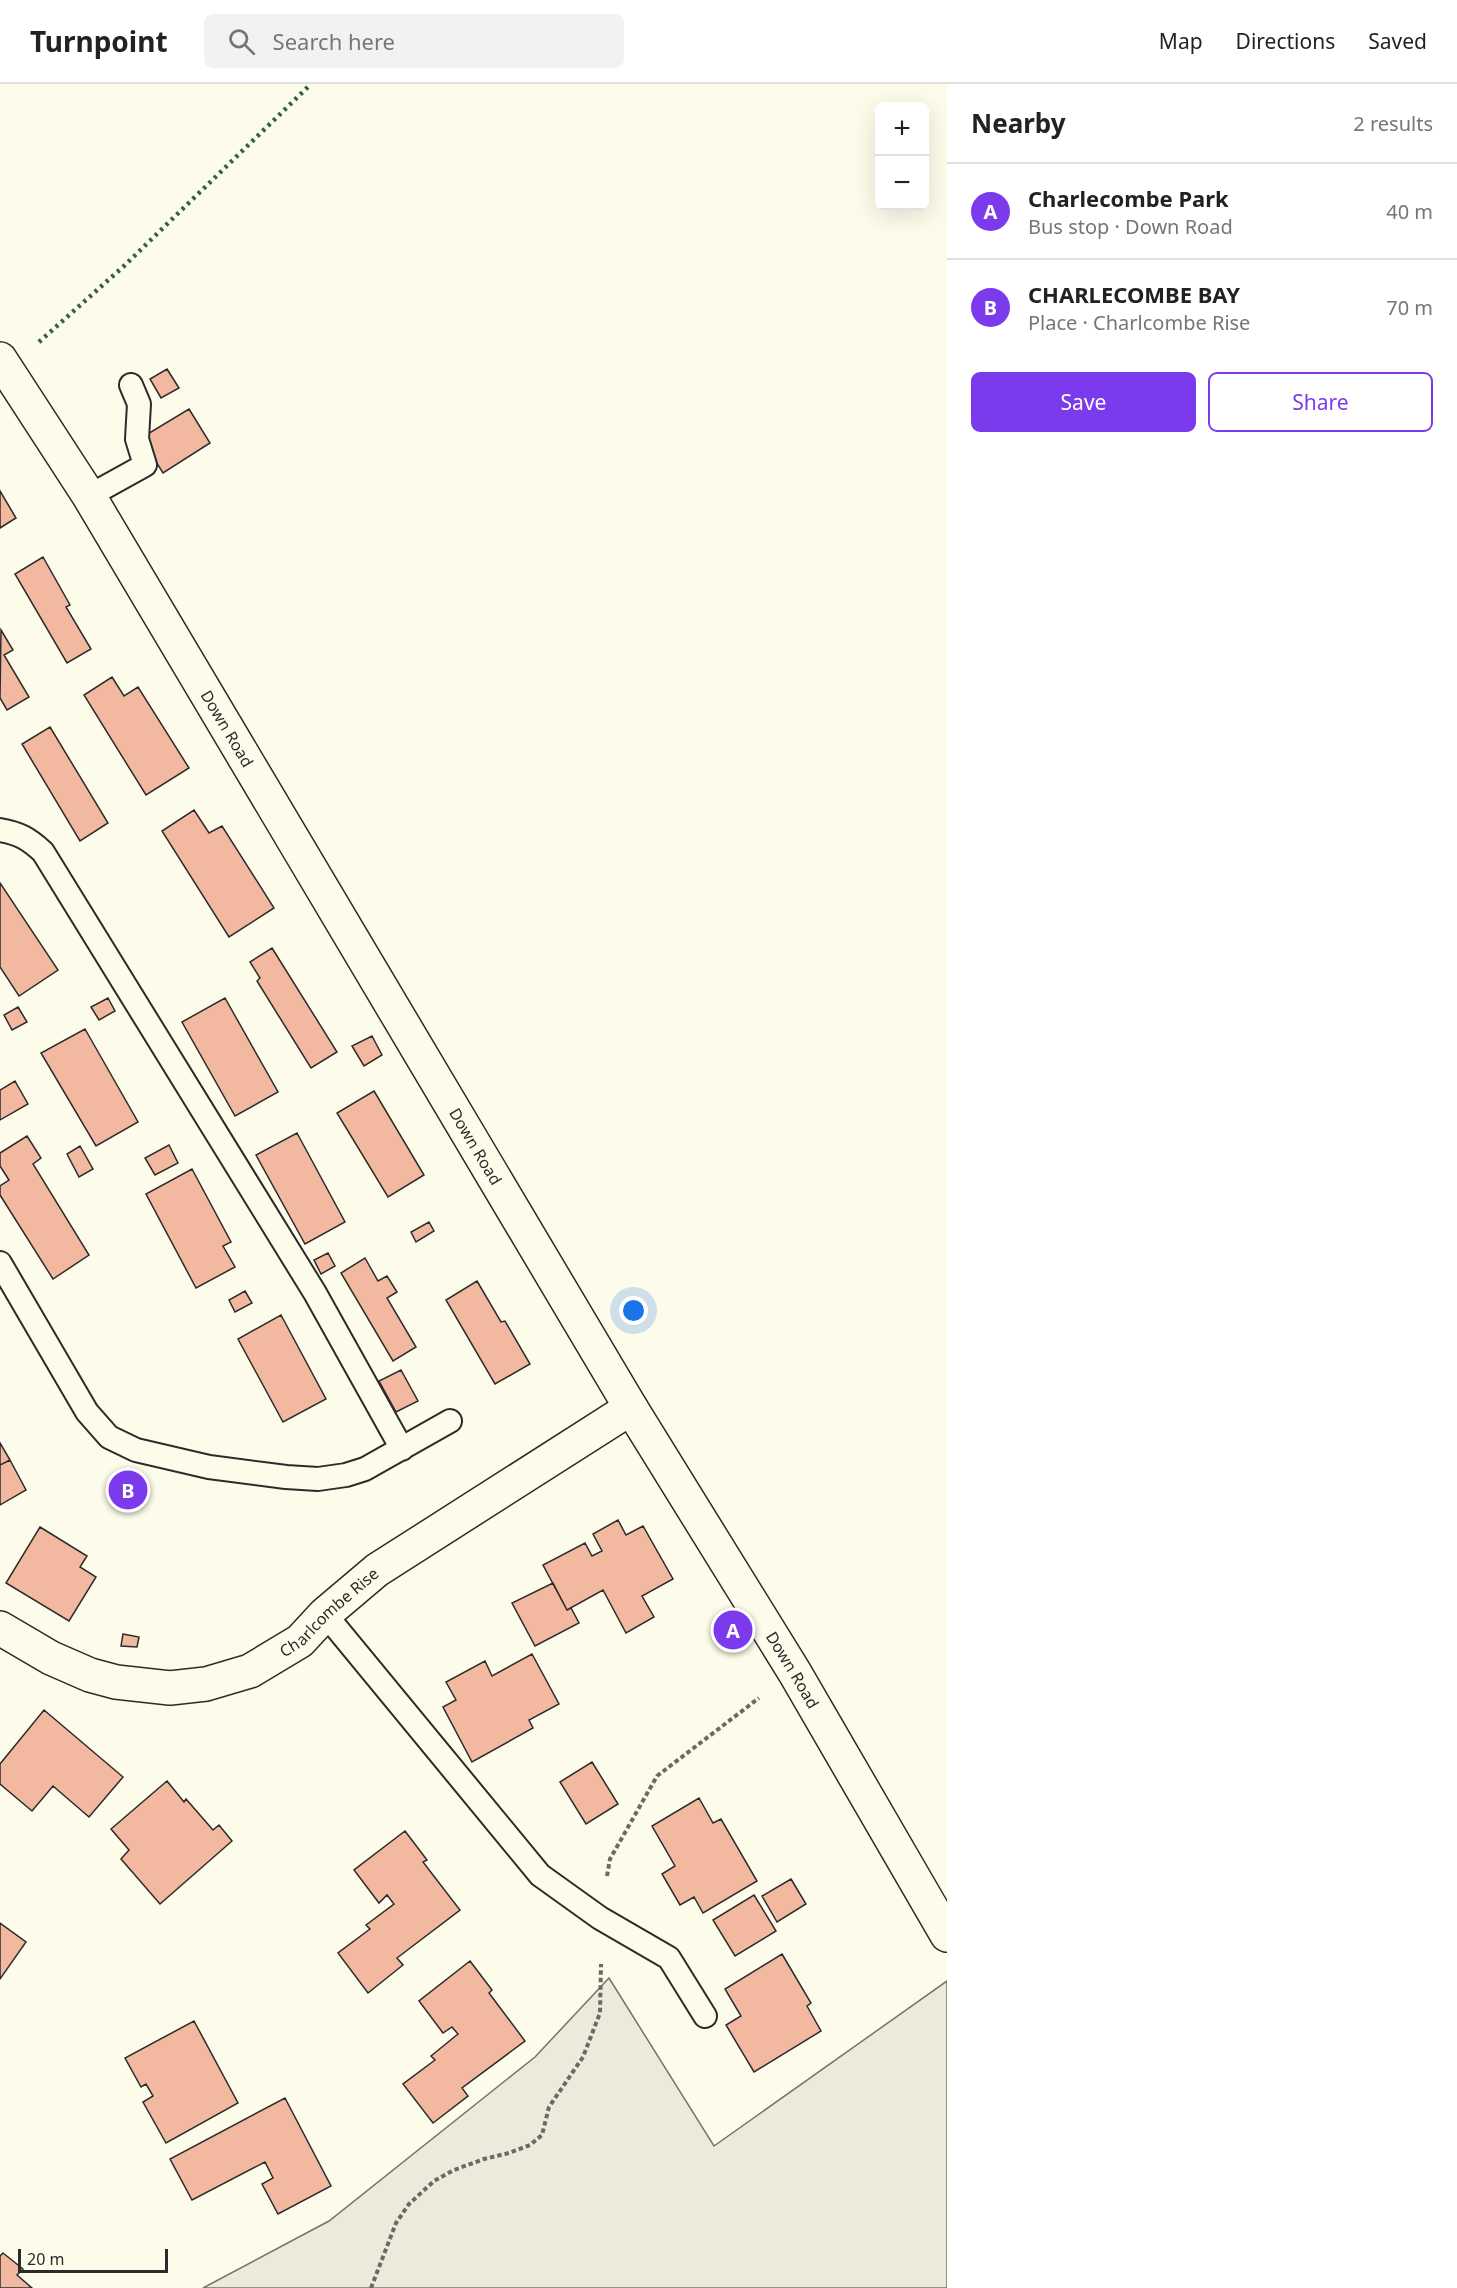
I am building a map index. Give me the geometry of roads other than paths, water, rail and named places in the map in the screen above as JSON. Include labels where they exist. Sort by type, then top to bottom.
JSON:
[{"type":"street","name":"Down Road","points":[[0,359],[89,496],[631,1408],[795,1673],[947,1935]]},
{"type":"street","name":"Charlcombe Rise","points":[[0,1628],[51,1658],[90,1675],[116,1682],[170,1688],[206,1684],[250,1671],[300,1641],[325,1614],[399,1554],[631,1408]]},
{"type":"lane","points":[[89,496],[145,465],[137,439],[139,404],[131,385]]},
{"type":"lane","points":[[0,830],[17,833],[29,839],[43,852],[315,1293],[402,1449]]},
{"type":"lane","points":[[0,1263],[87,1412],[109,1437],[136,1450],[210,1467],[318,1479],[346,1475],[365,1469],[450,1421]]},
{"type":"lane","points":[[325,1614],[540,1875],[600,1918],[669,1958],[705,2016]]},
{"type":"place","name":"CHARLECOMBE BAY","points":[[128,1490]]},
{"type":"place","name":"Charlecombe Park","points":[[733,1630]]}]
